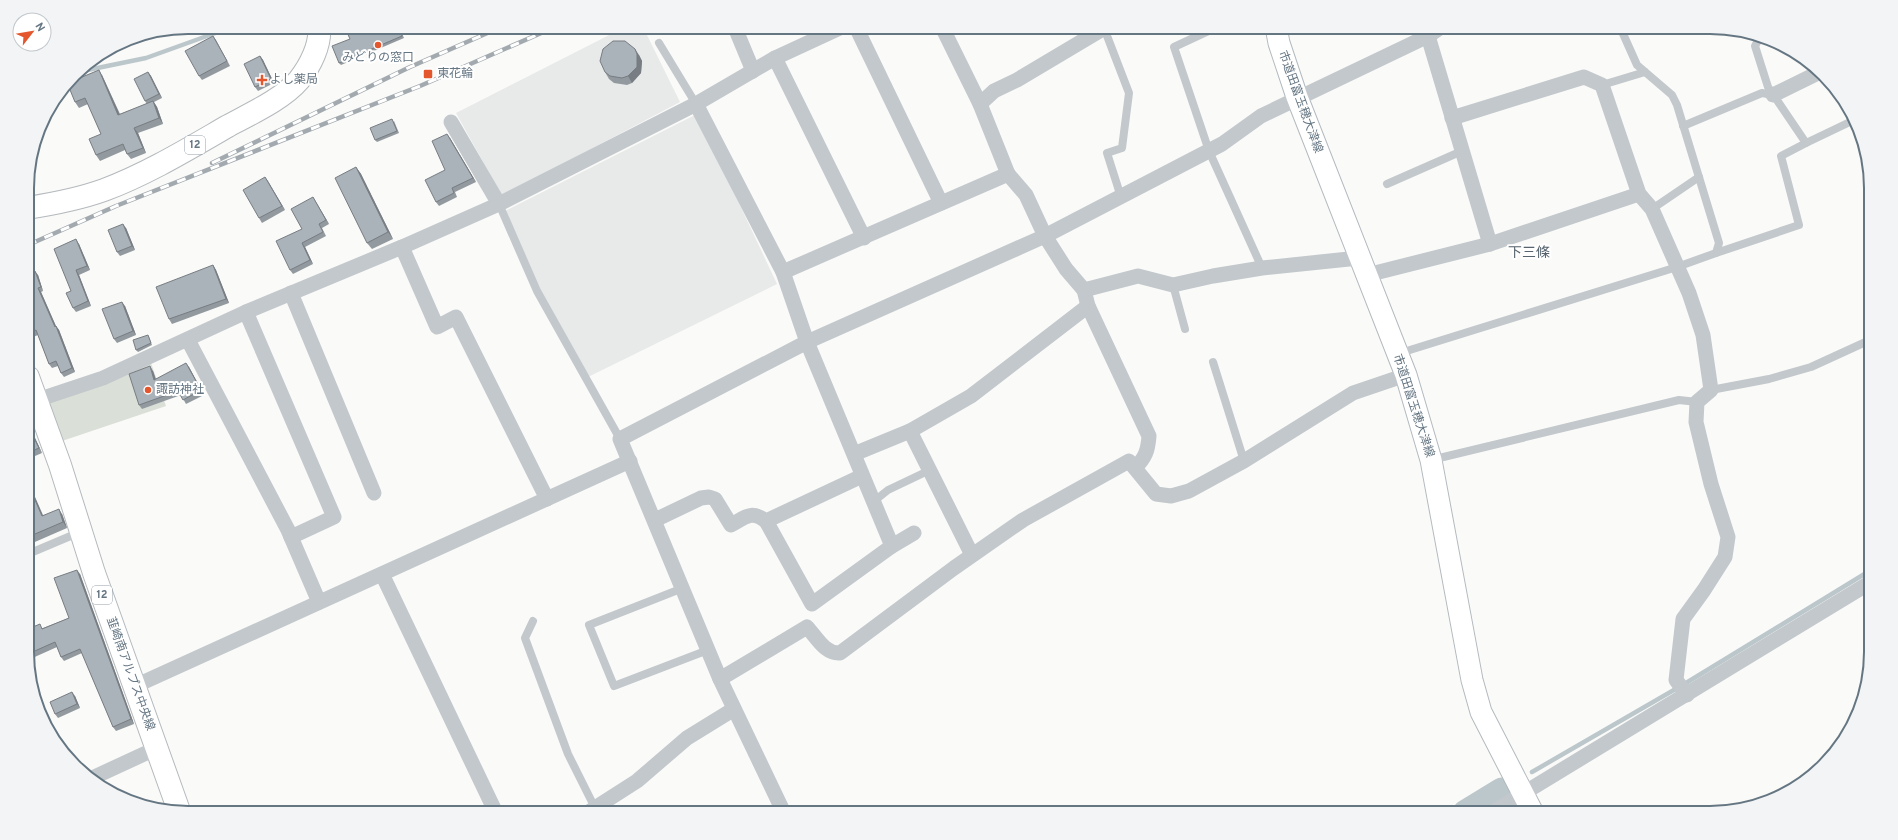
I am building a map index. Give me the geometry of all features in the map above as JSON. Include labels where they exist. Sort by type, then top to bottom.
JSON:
[{"type":"main road","name":"12","points":[[34,207],[60,203],[104,190],[168,160],[271,103],[298,81],[312,60],[320,34]]},
{"type":"main road","name":"韮崎南アルプス中央線","points":[[34,406],[60,465],[94,573],[177,806]]},
{"type":"street","points":[[738,34],[753,71]]},
{"type":"street","points":[[34,400],[103,378],[246,312],[402,247],[499,204],[696,104],[775,58],[827,34]]},
{"type":"street","points":[[859,34],[941,203]]},
{"type":"street","points":[[945,34],[980,104],[1008,174],[1026,195],[1044,236],[1066,269],[1084,290],[1088,306],[1149,436],[1148,451],[1143,460],[1135,468]]},
{"type":"street","points":[[980,104],[994,91],[1017,80],[1095,34]]},
{"type":"street","name":"市道田富玉穂大津線","points":[[1277,34],[1297,97],[1406,376],[1431,460],[1472,680],[1481,712],[1529,806]]},
{"type":"street","points":[[781,806],[720,679],[620,439],[807,342],[1044,236],[1222,144],[1261,116],[1297,97],[1431,34]]},
{"type":"street","points":[[1428,36],[1490,244]]},
{"type":"street","points":[[775,58],[864,238]]},
{"type":"street","points":[[1773,95],[1814,75]]},
{"type":"street","points":[[1452,118],[1584,77],[1602,85],[1639,194],[1652,209],[1689,293],[1703,335],[1711,390],[1697,402],[1696,422],[1711,484],[1728,537],[1725,557],[1683,619],[1682,689]]},
{"type":"street","points":[[696,104],[783,272],[807,342],[892,546]]},
{"type":"street","points":[[452,122],[499,204]]},
{"type":"street","points":[[783,272],[1008,174]]},
{"type":"street","points":[[1366,275],[1490,244],[1639,194]]},
{"type":"street","points":[[402,247],[437,327],[456,317],[546,499]]},
{"type":"street","points":[[1084,290],[1138,276],[1173,285],[1213,276],[1262,268],[1349,259],[1359,256]]},
{"type":"street","points":[[290,293],[374,493]]},
{"type":"street","points":[[854,454],[910,431],[971,396],[1088,306]]},
{"type":"street","points":[[246,312],[334,517],[291,537]]},
{"type":"street","points":[[188,340],[291,537],[319,602]]},
{"type":"street","points":[[720,679],[808,627],[824,647],[832,654],[840,653],[972,555],[1023,520],[1129,462],[1156,494],[1171,496],[1189,491],[1244,461],[1353,393],[1406,376]]},
{"type":"street","points":[[910,431],[972,555]]},
{"type":"street","points":[[135,686],[630,461]]},
{"type":"street","points":[[766,521],[862,476]]},
{"type":"street","points":[[655,520],[701,498],[709,497],[715,499],[731,524],[750,514],[759,515],[766,521],[812,604],[892,546],[914,533]]},
{"type":"street","points":[[382,574],[493,806]]},
{"type":"street","points":[[1502,806],[1682,689],[1864,586]]},
{"type":"street","points":[[597,806],[637,781],[687,738],[734,709]]},
{"type":"street","points":[[97,776],[157,748]]},
{"type":"lane","points":[[1107,34],[1129,93],[1122,148],[1107,153],[1121,197]]},
{"type":"lane","points":[[1202,34],[1174,47],[1208,151],[1262,268]]},
{"type":"lane","points":[[1623,34],[1637,65],[1672,94],[1677,105],[1719,243],[1716,253]]},
{"type":"lane","points":[[1758,42],[1755,46],[1768,87],[1806,143]]},
{"type":"lane","points":[[659,43],[696,104]]},
{"type":"lane","points":[[1602,85],[1645,72]]},
{"type":"lane","points":[[1683,126],[1762,93],[1773,95]]},
{"type":"lane","points":[[1397,354],[1677,267],[1800,225],[1781,156],[1849,122]]},
{"type":"lane","points":[[1387,184],[1462,151]]},
{"type":"lane","points":[[1652,209],[1699,177]]},
{"type":"lane","points":[[499,204],[537,291],[620,439]]},
{"type":"lane","points":[[1173,285],[1185,329]]},
{"type":"lane","points":[[1711,390],[1769,378],[1811,367],[1864,343]]},
{"type":"lane","points":[[1213,362],[1244,461]]},
{"type":"lane","points":[[1431,460],[1679,400],[1697,402]]},
{"type":"lane","points":[[873,502],[888,490],[930,470]]},
{"type":"lane","points":[[34,552],[81,532]]},
{"type":"lane","points":[[683,588],[590,625],[614,686],[708,650]]},
{"type":"lane","points":[[533,621],[525,638],[568,754],[589,806]]},
{"type":"shaded area","points":[[611,34],[646,34],[680,102],[502,196],[456,113]]},
{"type":"shaded area","points":[[697,114],[777,284],[586,378],[537,291],[503,212]]},
{"type":"shaded area","points":[[151,363],[166,406],[62,441],[48,403]]},
{"type":"building","points":[[348,34],[401,34],[402,36],[339,63],[332,46],[350,39]]},
{"type":"building","points":[[213,36],[227,61],[199,76],[185,51]]},
{"type":"building","points":[[613,41],[625,41],[635,49],[637,54],[637,67],[628,76],[622,78],[610,76],[605,72],[600,61],[603,49]]},
{"type":"building","points":[[260,56],[271,79],[255,87],[244,64]]},
{"type":"building","points":[[99,70],[118,115],[153,101],[159,118],[134,128],[143,148],[127,154],[123,144],[96,155],[89,139],[101,134],[85,98],[75,102],[70,90],[81,78]]},
{"type":"building","points":[[148,72],[159,94],[145,101],[134,79]]},
{"type":"building","points":[[392,119],[397,131],[375,140],[370,128]]},
{"type":"building","points":[[447,134],[473,178],[452,188],[454,193],[436,202],[425,180],[445,170],[432,141]]},
{"type":"building","points":[[356,167],[388,232],[367,243],[335,178]]},
{"type":"building","points":[[265,177],[282,206],[259,218],[243,190]]},
{"type":"building","points":[[313,197],[326,220],[319,224],[323,232],[302,243],[310,260],[290,270],[276,241],[302,229],[291,209]]},
{"type":"building","points":[[123,224],[132,246],[117,252],[108,230]]},
{"type":"building","points":[[76,239],[87,266],[76,270],[88,301],[73,308],[66,293],[71,291],[54,249]]},
{"type":"building","points":[[213,265],[226,299],[169,319],[156,287]]},
{"type":"building","points":[[34,271],[41,287],[38,288],[55,327],[56,326],[72,368],[61,373],[56,361],[49,364],[36,330],[34,331]]},
{"type":"building","points":[[122,302],[133,331],[114,339],[102,309]]},
{"type":"building","points":[[148,335],[151,343],[136,350],[133,340]]},
{"type":"building","points":[[186,363],[201,390],[183,400],[178,391],[139,405],[129,374],[150,366],[154,380]]},
{"type":"building","points":[[34,438],[39,448],[34,450]]},
{"type":"building","points":[[34,498],[42,516],[59,509],[63,522],[34,534]]},
{"type":"building","points":[[77,570],[131,719],[113,727],[80,649],[61,657],[55,642],[34,651],[34,626],[40,624],[42,629],[69,618],[54,578]]},
{"type":"building","points":[[72,692],[77,704],[55,714],[50,702]]},
{"type":"waterway","points":[[90,70],[146,58],[213,34]]},
{"type":"waterway","points":[[1532,772],[1686,683],[1864,574]]},
{"type":"waterway","points":[[1477,806],[1502,791]]},
{"type":"railway","points":[[212,163],[410,67],[485,34]]},
{"type":"railway","points":[[34,242],[116,206],[420,86],[539,34]]},
{"type":"place","name":"みどりの窓口","points":[[378,45]]},
{"type":"place","name":"東花輪","points":[[428,74]]},
{"type":"place","name":"よし薬局","points":[[262,80]]},
{"type":"place","name":"諏訪神社","points":[[148,390]]},
{"type":"district","name":"下三條","points":[[1529,253]]}]
